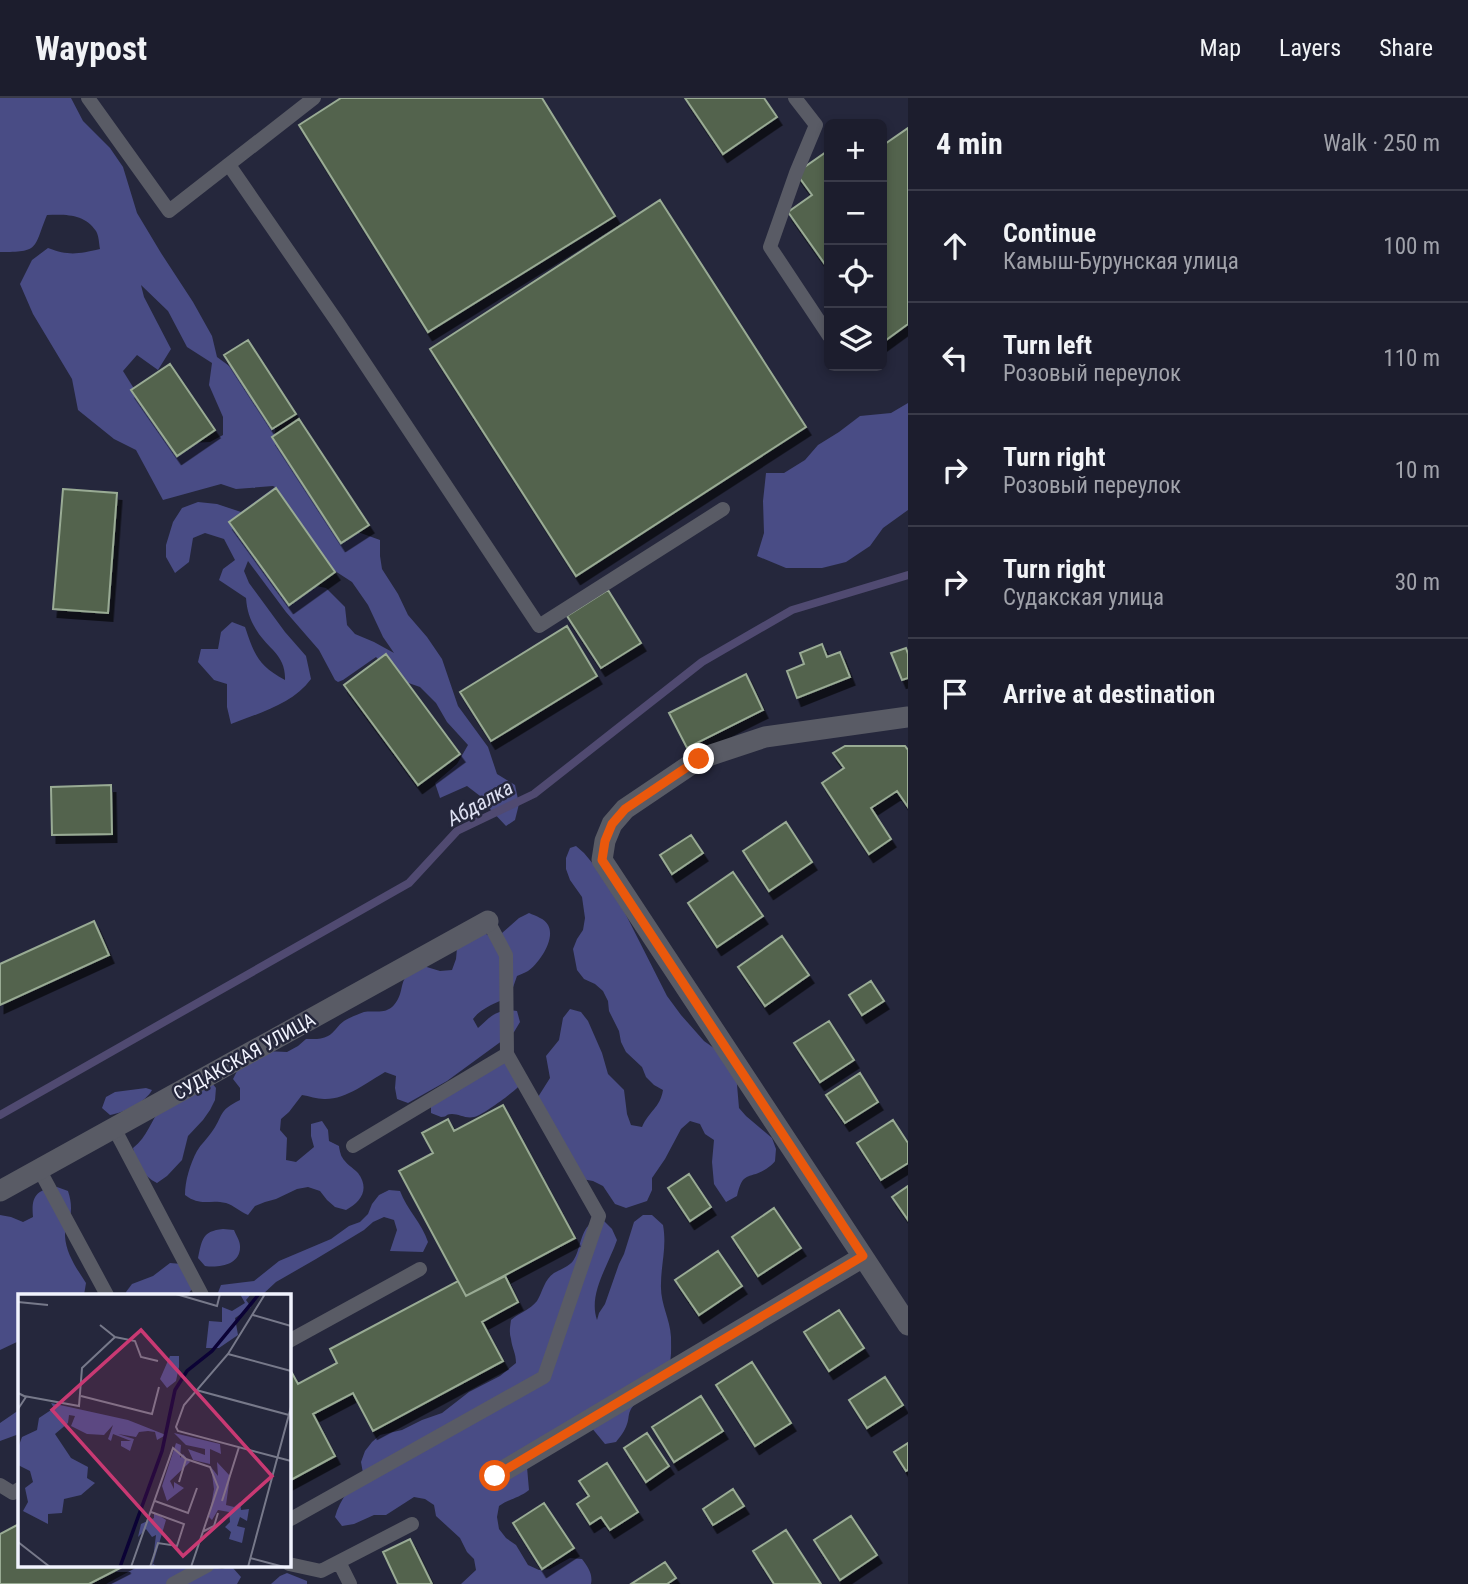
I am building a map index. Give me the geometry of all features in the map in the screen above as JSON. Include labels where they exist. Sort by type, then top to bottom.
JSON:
[{"type":"street","points":[[908,717],[765,737],[699,759],[625,809],[612,824],[605,841],[602,860],[908,1325]]},
{"type":"street","name":"СУДАКСКАЯ УЛИЦА","points":[[0,1191],[488,921]]},
{"type":"street","points":[[495,1476],[863,1256]]},
{"type":"lane","points":[[88,98],[169,211],[314,98]]},
{"type":"lane","points":[[795,98],[816,125],[770,247],[824,328]]},
{"type":"lane","points":[[229,165],[338,323],[539,626],[723,509]]},
{"type":"lane","points":[[290,1519],[544,1377],[599,1216],[507,1054],[506,956],[488,921]]},
{"type":"lane","points":[[353,1146],[507,1054]]},
{"type":"lane","points":[[114,1128],[201,1294]]},
{"type":"lane","points":[[39,1170],[106,1294]]},
{"type":"lane","points":[[290,1340],[420,1269]]},
{"type":"lane","points":[[0,1485],[13,1493],[18,1490]]},
{"type":"lane","points":[[290,1564],[321,1571],[412,1524]]},
{"type":"lane","points":[[339,1562],[350,1584]]},
{"type":"lane","points":[[173,1584],[206,1566]]},
{"type":"shaded area","points":[[0,98],[71,98],[83,121],[110,148],[123,167],[137,213],[212,336],[217,357],[247,379],[276,413],[275,437],[355,531],[380,540],[382,569],[408,615],[442,659],[458,706],[488,747],[497,774],[515,785],[519,804],[515,820],[506,826],[484,799],[467,786],[440,798],[435,783],[457,764],[468,745],[447,722],[436,703],[420,687],[397,679],[376,657],[343,680],[335,680],[319,650],[248,561],[244,571],[249,583],[306,656],[311,679],[304,688],[285,701],[231,724],[227,707],[227,684],[214,680],[198,662],[201,649],[218,649],[221,632],[232,622],[245,627],[259,659],[285,680],[283,664],[255,627],[249,615],[246,598],[219,580],[223,569],[235,560],[224,539],[205,533],[193,538],[189,562],[175,573],[166,557],[166,545],[173,522],[182,508],[198,502],[217,504],[241,512],[275,487],[236,489],[221,484],[163,500],[136,450],[114,439],[78,410],[72,379],[33,314],[20,284],[32,260],[48,248],[74,253],[100,249],[96,231],[81,218],[47,215],[33,246],[22,251],[0,252]],"holes":[[[141,285],[168,311],[187,347],[212,363],[209,385],[223,417],[223,435],[210,442],[191,443],[153,419],[123,371],[137,355],[158,370],[171,349],[144,297]],[[335,571],[352,582],[394,653],[355,634],[347,625],[345,607],[326,588],[316,586]]]},
{"type":"shaded area","points":[[908,403],[908,510],[883,528],[870,546],[846,562],[822,568],[786,568],[757,556],[764,533],[766,473],[784,473],[805,460],[818,445],[860,416],[891,413]]},
{"type":"shaded area","points":[[576,846],[594,865],[625,913],[667,996],[704,1041],[732,1061],[736,1073],[739,1108],[772,1138],[776,1149],[774,1162],[766,1169],[744,1179],[737,1196],[726,1202],[714,1184],[714,1140],[705,1134],[700,1124],[690,1121],[681,1129],[652,1178],[652,1190],[647,1201],[626,1208],[615,1204],[603,1186],[582,1179],[538,1097],[550,1078],[546,1056],[559,1040],[563,1018],[570,1009],[581,1012],[588,1021],[608,1074],[624,1090],[631,1125],[642,1127],[663,1090],[646,1077],[642,1067],[626,1052],[603,991],[584,979],[577,970],[573,949],[583,930],[585,918],[582,897],[566,869],[570,848]]},
{"type":"shaded area","points":[[529,913],[543,919],[548,925],[550,937],[545,950],[527,972],[517,976],[510,996],[485,1008],[473,1019],[478,1028],[495,1014],[517,1011],[520,1022],[514,1032],[447,1081],[408,1103],[397,1099],[396,1076],[385,1072],[340,1097],[324,1099],[302,1095],[281,1119],[280,1130],[287,1138],[286,1160],[296,1162],[314,1147],[311,1124],[322,1121],[328,1130],[329,1141],[339,1146],[343,1159],[362,1179],[362,1194],[356,1203],[346,1210],[335,1207],[320,1191],[308,1187],[255,1206],[248,1215],[226,1203],[201,1202],[185,1195],[188,1173],[197,1151],[224,1111],[240,1100],[240,1088],[233,1079],[238,1069],[265,1051],[287,1052],[306,1039],[328,1036],[344,1021],[356,1015],[387,1010],[398,1000],[404,979],[412,970],[420,965],[440,971],[452,970],[457,948],[485,933],[494,940],[519,918]]},
{"type":"shaded area","points":[[502,1052],[519,1086],[516,1089],[478,1116],[448,1114],[441,1117],[431,1113],[431,1102]]},
{"type":"shaded area","points":[[209,1079],[216,1088],[215,1100],[210,1110],[188,1136],[182,1160],[157,1183],[140,1169],[133,1148],[165,1104]]},
{"type":"shaded area","points":[[146,1088],[152,1090],[140,1103],[121,1112],[110,1115],[102,1108],[106,1097],[115,1092]]},
{"type":"shaded area","points":[[57,1187],[68,1191],[71,1212],[65,1233],[66,1243],[72,1261],[86,1283],[84,1294],[18,1294],[18,1341],[0,1350],[0,1215],[23,1222],[33,1217],[34,1199],[44,1190]]},
{"type":"shaded area","points":[[389,1190],[400,1191],[428,1242],[423,1252],[390,1251],[397,1230],[394,1220],[384,1217],[276,1282],[263,1294],[217,1294],[221,1285],[254,1281],[279,1261],[331,1239],[349,1226],[360,1222],[379,1195]]},
{"type":"shaded area","points":[[643,1215],[652,1215],[663,1225],[661,1291],[671,1337],[668,1369],[630,1411],[625,1429],[616,1442],[605,1444],[591,1427],[527,1467],[529,1490],[499,1506],[497,1517],[499,1529],[516,1545],[528,1565],[539,1570],[550,1569],[570,1558],[582,1559],[591,1574],[591,1584],[461,1584],[476,1570],[474,1559],[460,1538],[436,1516],[434,1505],[425,1499],[414,1497],[386,1515],[374,1515],[342,1526],[335,1517],[337,1511],[346,1493],[363,1473],[361,1462],[372,1442],[380,1435],[402,1430],[442,1413],[469,1392],[500,1376],[516,1363],[510,1334],[511,1320],[537,1301],[546,1282],[554,1273],[573,1261],[589,1225],[604,1221],[617,1240],[597,1290],[597,1320],[634,1222]]},
{"type":"shaded area","points":[[223,1229],[234,1230],[240,1244],[237,1257],[222,1266],[205,1266],[198,1258],[202,1241],[207,1234]]},
{"type":"shaded area","points":[[170,1263],[182,1264],[194,1287],[188,1294],[126,1294],[132,1284],[153,1276]]},
{"type":"shaded area","points":[[18,1411],[18,1434],[0,1441],[0,1423]]},
{"type":"shaded area","points":[[139,1566],[228,1567],[233,1568],[241,1577],[237,1584],[106,1584]]},
{"type":"shaded area","points":[[287,1573],[307,1581],[307,1584],[271,1584]]},
{"type":"building","points":[[341,98],[542,98],[615,216],[428,332],[299,125]]},
{"type":"building","points":[[685,98],[764,98],[777,117],[723,154]]},
{"type":"building","points":[[908,128],[908,324],[887,339],[887,182],[887,143]]},
{"type":"building","points":[[824,153],[824,263],[788,212],[812,195],[796,173]]},
{"type":"building","points":[[660,200],[806,427],[576,576],[430,349]]},
{"type":"building","points":[[248,340],[296,414],[272,429],[224,355]]},
{"type":"building","points":[[170,364],[215,430],[177,456],[131,390]]},
{"type":"building","points":[[299,419],[369,525],[341,543],[272,437]]},
{"type":"building","points":[[276,488],[335,572],[289,605],[229,522]]},
{"type":"building","points":[[63,489],[117,493],[108,613],[53,609]]},
{"type":"building","points":[[608,590],[641,643],[601,668],[567,616]]},
{"type":"building","points":[[567,626],[597,676],[491,741],[460,692]]},
{"type":"building","points":[[822,644],[827,657],[840,652],[850,677],[797,698],[787,671],[804,664],[800,653]]},
{"type":"building","points":[[906,648],[908,678],[902,680],[891,653]]},
{"type":"building","points":[[386,654],[460,754],[418,785],[344,685]]},
{"type":"building","points":[[746,674],[763,710],[687,748],[669,713]]},
{"type":"building","points":[[845,746],[905,746],[908,750],[908,807],[897,791],[871,808],[891,839],[869,854],[822,783],[844,768],[833,753]]},
{"type":"building","points":[[111,785],[112,834],[52,835],[51,787]]},
{"type":"building","points":[[786,822],[812,862],[769,891],[743,851]]},
{"type":"building","points":[[691,835],[703,853],[672,874],[660,855]]},
{"type":"building","points":[[733,872],[763,916],[717,947],[688,903]]},
{"type":"building","points":[[94,921],[109,955],[0,1005],[0,964]]},
{"type":"building","points":[[782,936],[809,975],[765,1006],[738,967]]},
{"type":"building","points":[[871,981],[884,1001],[862,1015],[849,995]]},
{"type":"building","points":[[829,1021],[854,1060],[820,1082],[794,1043]]},
{"type":"building","points":[[860,1073],[878,1102],[845,1123],[826,1095]]},
{"type":"building","points":[[503,1105],[575,1238],[466,1296],[399,1171],[433,1153],[422,1133],[448,1119],[454,1131]]},
{"type":"building","points":[[893,1120],[908,1143],[908,1163],[881,1180],[857,1143]]},
{"type":"building","points":[[689,1174],[711,1207],[690,1221],[668,1188]]},
{"type":"building","points":[[908,1186],[908,1220],[892,1197]]},
{"type":"building","points":[[774,1208],[801,1248],[758,1276],[732,1237]]},
{"type":"building","points":[[718,1251],[742,1286],[699,1315],[675,1280]]},
{"type":"building","points":[[505,1276],[518,1302],[482,1322],[503,1361],[373,1431],[353,1393],[313,1414],[335,1456],[290,1480],[290,1374],[292,1373],[298,1384],[337,1363],[330,1349],[458,1281],[466,1296]]},
{"type":"building","points":[[839,1310],[864,1348],[829,1371],[804,1332]]},
{"type":"building","points":[[752,1362],[791,1423],[755,1446],[716,1385]]},
{"type":"building","points":[[885,1377],[903,1405],[867,1428],[849,1400]]},
{"type":"building","points":[[701,1396],[723,1431],[674,1462],[652,1427]]},
{"type":"building","points":[[647,1433],[669,1466],[646,1482],[624,1448]]},
{"type":"building","points":[[908,1443],[908,1470],[906,1471],[894,1452]]},
{"type":"building","points":[[607,1463],[638,1512],[610,1530],[601,1517],[590,1524],[577,1504],[589,1496],[579,1481]]},
{"type":"building","points":[[733,1489],[744,1506],[713,1525],[703,1509]]},
{"type":"building","points":[[544,1503],[574,1548],[542,1569],[513,1523]]},
{"type":"building","points":[[851,1516],[877,1555],[840,1580],[814,1540]]},
{"type":"building","points":[[18,1525],[18,1566],[124,1566],[89,1584],[0,1584],[0,1534]]},
{"type":"building","points":[[786,1530],[821,1584],[774,1584],[753,1551]]},
{"type":"building","points":[[410,1539],[432,1584],[398,1584],[383,1552]]},
{"type":"building","points":[[665,1562],[676,1578],[667,1584],[631,1584]]},
{"type":"waterway","name":"Абдалка","points":[[0,1115],[409,883],[457,831],[534,794],[702,662],[792,610],[908,575]]},
{"type":"route","points":[[495,1476],[863,1256],[602,860],[605,841],[612,824],[625,809],[699,759]]}]
